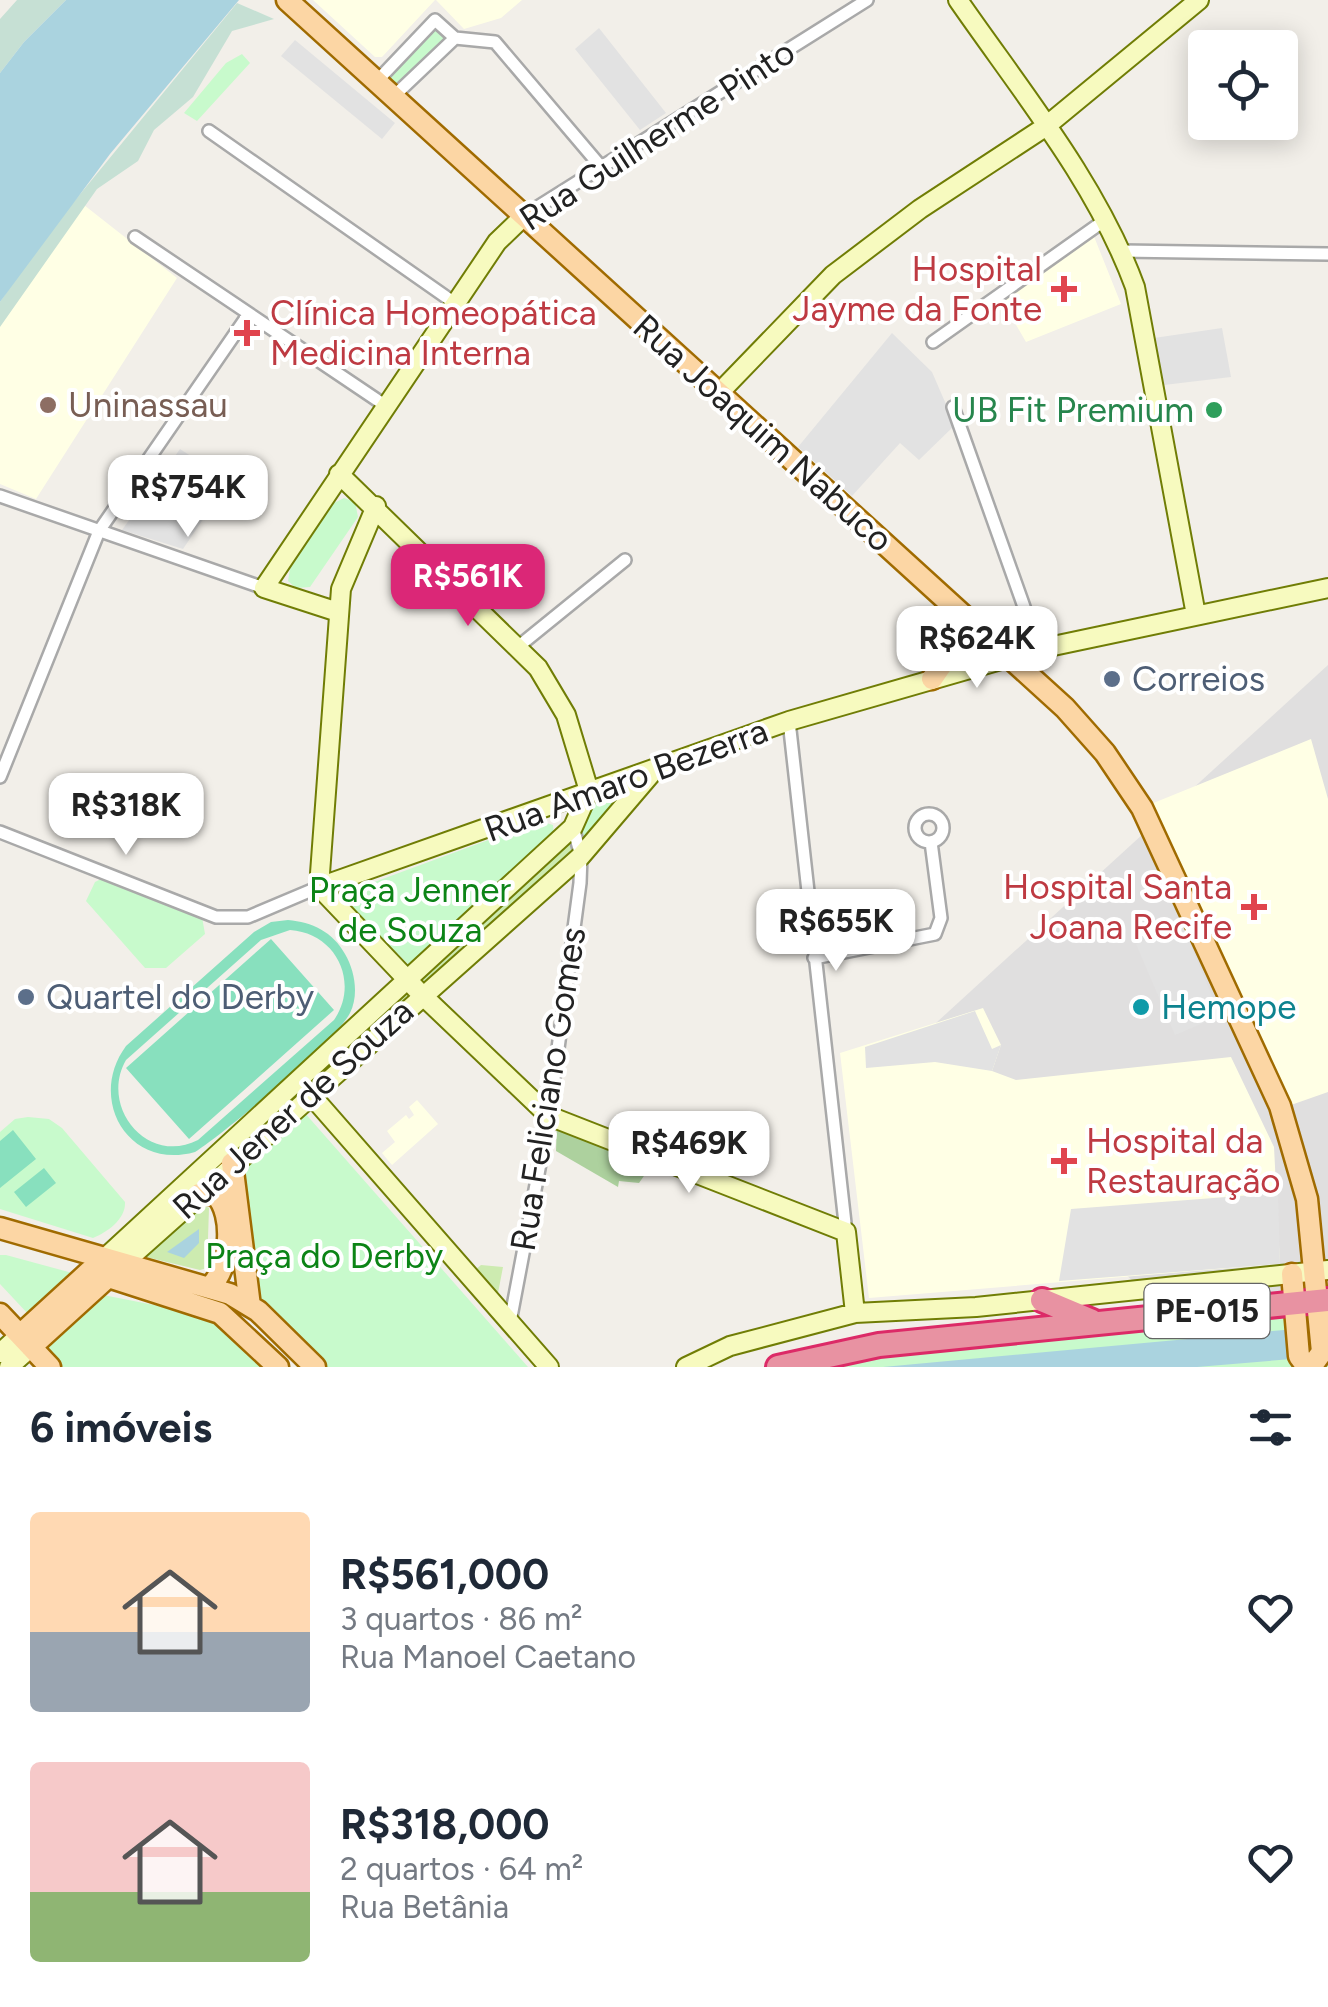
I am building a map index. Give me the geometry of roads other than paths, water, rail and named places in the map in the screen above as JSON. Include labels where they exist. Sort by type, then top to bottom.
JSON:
[{"type":"highway","points":[[1042,1300],[1095,1322]]},
{"type":"highway","name":"PE-015","points":[[778,1367],[879,1345],[1095,1322],[1295,1314],[1323,1308]]},
{"type":"main road","name":"Rua Joaquim Nabuco","points":[[290,1],[1008,657],[1105,752],[1142,808],[1280,1106],[1302,1176],[1322,1271],[1322,1352],[1310,1365]]},
{"type":"main road","points":[[932,679],[954,648],[950,604]]},
{"type":"main road","points":[[232,1163],[250,1306]]},
{"type":"main road","points":[[199,1194],[214,1194],[226,1215],[225,1264],[210,1287]]},
{"type":"main road","points":[[1311,1227],[1328,1250]]},
{"type":"main road","points":[[0,1228],[108,1266],[220,1313],[278,1367]]},
{"type":"main road","points":[[0,1242],[30,1236]]},
{"type":"main road","points":[[108,1266],[210,1287],[250,1306],[315,1367]]},
{"type":"main road","name":"Rua Jener de Souza","points":[[26,1341],[108,1266]]},
{"type":"main road","points":[[1292,1274],[1299,1356],[1310,1365]]},
{"type":"main road","points":[[0,1314],[50,1367]]},
{"type":"street","name":"Rua Guilherme Pinto","points":[[264,588],[497,242],[525,215],[867,0]]},
{"type":"street","points":[[958,0],[1045,126],[1122,251],[1135,287],[1196,615]]},
{"type":"street","points":[[720,392],[833,276],[920,209],[1045,126],[1200,0]]},
{"type":"street","points":[[377,81],[434,20],[455,38],[487,40],[501,46],[602,168]]},
{"type":"street","points":[[394,96],[455,38]]},
{"type":"street","points":[[209,132],[456,304]]},
{"type":"street","points":[[934,342],[1105,220]]},
{"type":"street","points":[[135,238],[386,406]]},
{"type":"street","points":[[1122,251],[1328,254]]},
{"type":"street","points":[[0,777],[99,531],[248,314]]},
{"type":"street","points":[[953,407],[1039,649]]},
{"type":"street","points":[[340,474],[519,646],[566,715],[589,791]]},
{"type":"street","points":[[0,496],[338,612]]},
{"type":"street","points":[[376,506],[350,560],[338,612],[319,887],[421,994],[549,1116],[846,1232]]},
{"type":"street","points":[[519,646],[624,560]]},
{"type":"street","name":"Rua Amaro Bezerra","points":[[0,832],[216,917],[248,917],[319,887],[789,721],[1039,649],[1328,588]]},
{"type":"street","points":[[789,721],[855,1313]]},
{"type":"street","name":"Rua Jener de Souza","points":[[108,1266],[303,1086],[421,994],[581,856],[657,767]]},
{"type":"street","name":"Rua Jener de Souza","points":[[108,1266],[232,1163],[407,978],[573,828],[589,791]]},
{"type":"street","points":[[573,828],[581,856]]},
{"type":"street","points":[[814,958],[935,934],[941,918],[930,842]]},
{"type":"street","name":"Rua Feliciano Gomes","points":[[510,1322],[549,1116],[581,856]]},
{"type":"street","points":[[303,1086],[549,1367]]},
{"type":"street","points":[[686,1367],[730,1346],[855,1313],[1042,1300],[1322,1271]]},
{"type":"street","name":"Rua Jener de Souza","points":[[0,1353],[26,1341]]},
{"type":"street","name":"Rua Jener de Souza","points":[[9,1367],[26,1341]]},
{"type":"water","points":[[66,0],[239,0],[110,154],[0,302],[0,73]]},
{"type":"water","points":[[199,1229],[199,1243],[184,1258],[167,1252]]},
{"type":"water","points":[[1328,1326],[1328,1356],[1197,1367],[883,1367]]},
{"type":"place","name":"Hospital Jayme da Fonte","points":[[1064,289]]},
{"type":"place","name":"Clínica Homeopática Medicina Interna","points":[[247,333]]},
{"type":"place","name":"Uninassau","points":[[48,405]]},
{"type":"place","name":"UB Fit Premium","points":[[1214,410]]},
{"type":"place","name":"Correios","points":[[1112,679]]},
{"type":"place","name":"Hospital Santa Joana Recife","points":[[1254,907]]},
{"type":"place","name":"Quartel do Derby","points":[[26,997]]},
{"type":"place","name":"Hemope","points":[[1141,1007]]},
{"type":"place","name":"Hospital da Restauração","points":[[1064,1161]]},
{"type":"park label","name":"Praça Jenner de Souza","points":[[410,910]]},
{"type":"park label","name":"Praça do Derby","points":[[324,1256]]}]
